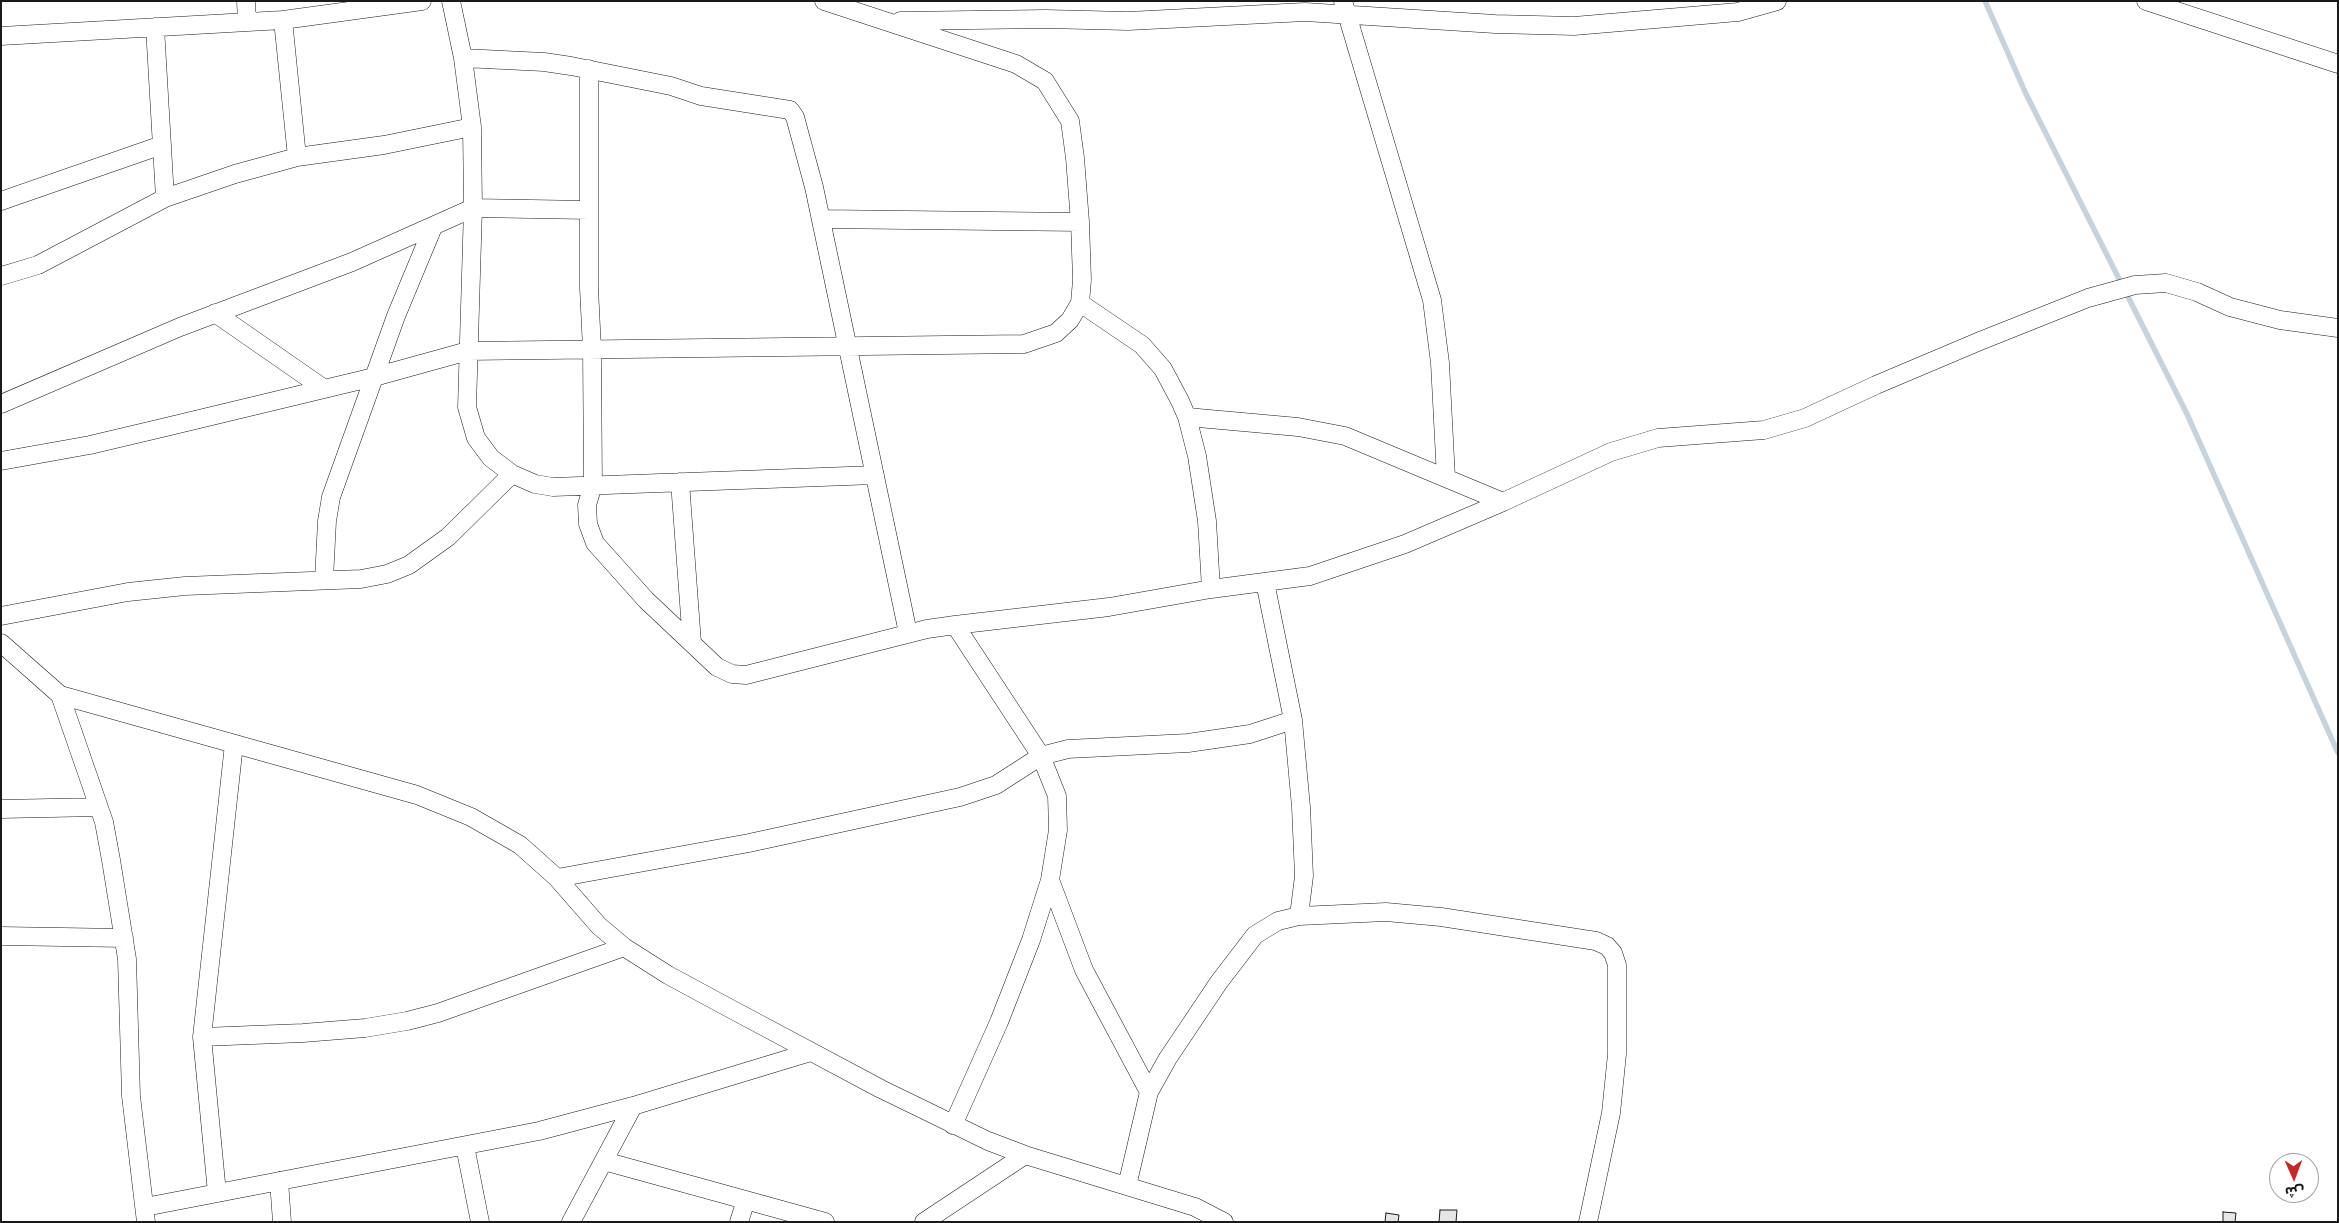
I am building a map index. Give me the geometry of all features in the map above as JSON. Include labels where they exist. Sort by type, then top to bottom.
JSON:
[{"type":"street","points":[[246,1],[247,22]]},
{"type":"street","points":[[1,36],[283,20],[422,1]]},
{"type":"street","points":[[451,1],[463,58],[472,127],[473,208],[468,406],[476,438],[491,458],[512,474],[535,484],[553,487],[875,475]]},
{"type":"street","points":[[1,461],[109,440],[374,376],[468,351],[1024,344],[1056,333],[1070,320],[1080,303],[1082,280],[1080,222],[1076,158],[1070,121],[1045,81],[1016,64],[824,1]]},
{"type":"street","points":[[885,21],[1046,19],[1128,21],[1305,12],[1346,8],[1495,24],[1574,26],[1738,12],[1777,1]]},
{"type":"street","points":[[2146,1],[2338,64]]},
{"type":"street","points":[[1346,8],[1432,300],[1440,363],[1446,478]]},
{"type":"street","points":[[283,20],[297,157]]},
{"type":"street","points":[[155,27],[165,198]]},
{"type":"street","points":[[463,58],[544,62],[589,69],[671,86],[701,96],[790,110],[795,117],[821,219],[846,347],[908,633]]},
{"type":"street","points":[[589,69],[593,485],[586,505],[588,524],[595,543],[646,600],[717,667],[732,674],[746,675],[908,633],[955,624],[1109,607],[1211,589],[1310,576],[1405,544],[1503,502],[1611,452],[1658,438],[1764,430],[1805,418],[1876,385],[2088,298],[2135,285],[2166,283],[2197,292],[2230,307],[2272,318],[2338,328]]},
{"type":"street","points":[[1,276],[38,265],[165,198],[235,174],[297,157],[384,145],[472,127]]},
{"type":"street","points":[[1,201],[162,145]]},
{"type":"street","points":[[1,404],[215,313],[352,262],[473,208],[589,210]]},
{"type":"street","points":[[821,219],[1080,222]]},
{"type":"street","points":[[324,579],[327,521],[332,497],[374,376],[433,227]]},
{"type":"street","points":[[1080,303],[1142,345],[1163,369],[1187,417],[1197,456],[1207,521],[1211,589]]},
{"type":"street","points":[[215,313],[323,388]]},
{"type":"street","points":[[1187,417],[1298,427],[1344,436],[1503,502]]},
{"type":"street","points":[[1,616],[128,592],[185,586],[361,579],[387,574],[409,564],[448,537],[512,474]]},
{"type":"street","points":[[680,482],[692,643]]},
{"type":"street","points":[[1265,582],[1293,720],[1301,807],[1303,866],[1299,916]]},
{"type":"street","points":[[953,1125],[999,1022],[1031,940],[1050,880],[1059,812],[1057,796],[1041,756],[955,624]]},
{"type":"street","points":[[1,643],[60,695],[417,795],[471,817],[520,845],[557,878],[599,926],[624,947],[668,975],[953,1125],[1025,1155],[1195,1207],[1224,1222]]},
{"type":"street","points":[[60,695],[99,807],[110,851],[127,959],[131,1096],[146,1214],[217,1193],[539,1131],[634,1106],[812,1052]]},
{"type":"street","points":[[557,878],[748,843],[960,797],[996,785],[1041,756],[1068,749],[1197,742],[1250,734],[1293,720]]},
{"type":"street","points":[[217,1193],[202,1038],[234,744]]},
{"type":"street","points":[[1,809],[99,807]]},
{"type":"street","points":[[1050,880],[1084,970],[1149,1092]]},
{"type":"street","points":[[1127,1186],[1149,1092],[1168,1058],[1219,982],[1255,935],[1278,921],[1299,916],[1386,912],[1441,917],[1596,941],[1607,946],[1613,953],[1616,964],[1616,1054],[1611,1113],[1588,1222]]},
{"type":"street","points":[[1,936],[124,938]]},
{"type":"street","points":[[202,1038],[364,1028],[407,1021],[438,1013],[624,947]]},
{"type":"street","points":[[571,1222],[634,1106]]},
{"type":"street","points":[[465,1146],[480,1222]]},
{"type":"street","points":[[924,1222],[1025,1155]]},
{"type":"street","points":[[604,1161],[825,1222]]},
{"type":"street","points":[[279,1181],[282,1222]]},
{"type":"street","points":[[739,1222],[746,1200]]},
{"type":"building","points":[[1440,1210],[1457,1210],[1456,1222],[1439,1222]]},
{"type":"building","points":[[2223,1212],[2236,1213],[2235,1222],[2223,1222]]},
{"type":"building","points":[[1386,1213],[1399,1215],[1398,1222],[1385,1222]]},
{"type":"waterway","points":[[1985,1],[2026,94],[2187,414],[2338,753]]}]
